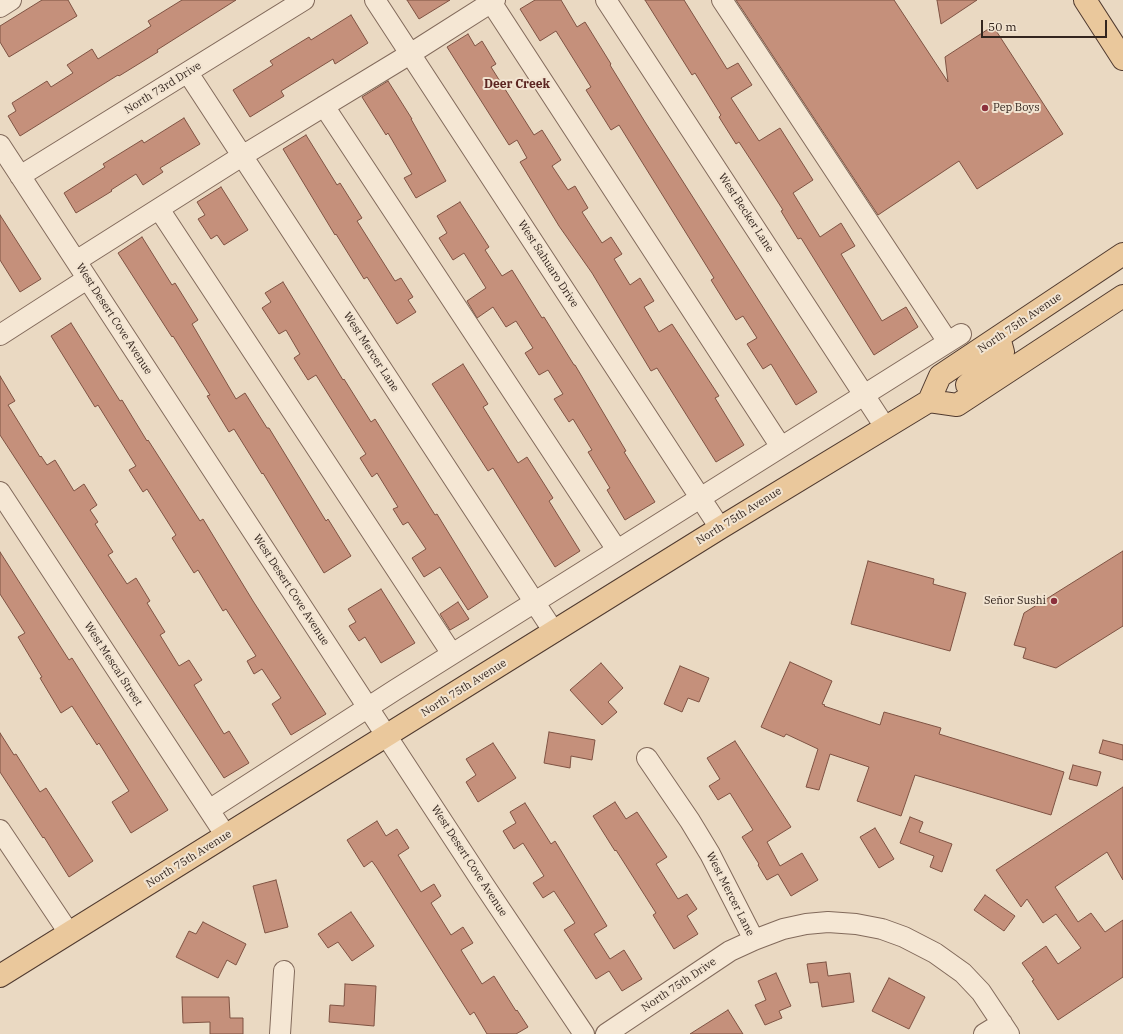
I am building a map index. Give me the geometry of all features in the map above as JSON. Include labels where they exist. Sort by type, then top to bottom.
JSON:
[{"type":"main road","points":[[1085,0],[1123,59]]},
{"type":"main road","name":"North 75th Avenue","points":[[0,976],[720,528],[929,401],[940,376],[1123,254]]},
{"type":"main road","points":[[929,401],[957,405],[1123,296]]},
{"type":"main road","points":[[965,400],[967,384],[1003,352],[999,337]]},
{"type":"street","points":[[0,7],[11,0]]},
{"type":"street","name":"North 73rd Drive","points":[[20,176],[304,0]]},
{"type":"street","name":"West Sahuaro Drive","points":[[375,0],[720,528]]},
{"type":"street","name":"West Becker Lane","points":[[606,0],[885,427]]},
{"type":"street","points":[[209,810],[368,707],[955,338],[722,0]]},
{"type":"street","points":[[76,261],[242,156],[410,54],[493,1],[781,447]]},
{"type":"street","name":"West Mercer Lane","points":[[188,73],[554,632]]},
{"type":"street","points":[[324,106],[618,550]]},
{"type":"street","name":"West Desert Cove Avenue","points":[[0,145],[386,736],[584,1034]]},
{"type":"street","points":[[159,209],[452,654]]},
{"type":"street","points":[[0,335],[87,279]]},
{"type":"street","name":"West Mescal Street","points":[[0,492],[226,836]]},
{"type":"street","name":"West Mercer Lane","points":[[646,758],[668,787],[710,854],[754,940],[783,929],[806,924],[828,922],[856,924],[882,929],[904,937],[935,953],[963,973],[981,992],[1005,1028]]},
{"type":"street","points":[[0,830],[69,933]]},
{"type":"street","name":"North 75th Drive","points":[[606,1034],[730,952],[754,940]]},
{"type":"street","points":[[280,1034],[284,971]]},
{"type":"street","points":[[984,1034],[1005,1028]]},
{"type":"building","points":[[42,0],[68,0],[77,16],[9,57],[0,42],[0,26]]},
{"type":"building","points":[[182,0],[236,0],[157,50],[158,52],[20,136],[8,116],[16,111],[12,103],[47,81],[51,87],[73,73],[67,65],[92,49],[98,59],[151,26],[148,21]]},
{"type":"building","points":[[407,0],[450,0],[419,19]]},
{"type":"building","points":[[535,0],[561,0],[577,27],[585,22],[645,122],[817,392],[796,405],[771,364],[763,369],[747,344],[757,338],[743,316],[736,320],[711,280],[714,278],[619,125],[611,130],[586,90],[591,87],[556,31],[540,41],[520,9]]},
{"type":"building","points":[[645,0],[684,0],[727,69],[738,63],[752,85],[731,98],[759,141],[780,128],[813,180],[793,193],[820,237],[841,223],[855,246],[841,254],[882,321],[906,307],[918,327],[874,355],[801,238],[798,239],[781,211],[783,210],[758,171],[739,142],[736,144],[719,117],[721,115],[695,73],[692,75]]},
{"type":"building","points":[[736,0],[894,0],[948,82],[945,57],[993,26],[1063,134],[977,189],[959,161],[878,215]]},
{"type":"building","points":[[937,0],[977,0],[941,24]]},
{"type":"building","points":[[351,15],[368,43],[335,64],[333,59],[281,91],[284,96],[250,117],[233,90],[273,65],[270,61],[309,37],[311,40]]},
{"type":"building","points":[[468,34],[475,46],[482,41],[496,64],[491,67],[534,135],[542,130],[561,160],[552,166],[568,190],[575,186],[588,208],[582,212],[602,243],[611,237],[622,254],[614,259],[630,285],[640,278],[654,301],[644,307],[659,332],[672,324],[719,396],[715,398],[744,445],[716,462],[657,368],[651,371],[592,273],[559,226],[520,162],[527,158],[517,140],[509,145],[447,47]]},
{"type":"building","points":[[388,81],[412,119],[446,181],[416,198],[404,178],[412,174],[388,133],[386,135],[362,97]]},
{"type":"building","points":[[184,118],[200,144],[160,168],[163,172],[143,185],[136,174],[76,213],[64,193],[105,167],[103,164],[142,140],[144,143]]},
{"type":"building","points":[[306,135],[337,185],[340,183],[362,218],[357,221],[395,281],[401,278],[413,297],[408,300],[416,312],[397,324],[367,277],[364,279],[336,234],[335,235],[283,149]]},
{"type":"building","points":[[221,187],[248,230],[224,245],[217,235],[211,239],[198,219],[205,215],[197,202]]},
{"type":"building","points":[[460,202],[489,247],[485,250],[502,276],[512,270],[542,318],[544,317],[575,365],[626,451],[624,452],[655,502],[625,520],[607,490],[610,488],[588,452],[592,450],[573,419],[569,422],[554,399],[563,394],[548,370],[539,375],[525,353],[533,348],[516,321],[506,327],[493,307],[477,318],[467,301],[486,288],[464,253],[453,260],[439,238],[447,233],[437,216]]},
{"type":"building","points":[[0,215],[41,279],[20,292],[0,260]]},
{"type":"building","points":[[142,237],[172,285],[175,283],[198,320],[192,324],[236,399],[245,393],[267,428],[269,428],[326,521],[328,519],[351,556],[324,573],[263,473],[262,474],[234,429],[229,432],[207,396],[210,395],[118,253]]},
{"type":"building","points":[[283,282],[343,380],[344,379],[371,422],[375,419],[435,515],[437,514],[488,597],[468,610],[440,567],[424,577],[412,558],[426,549],[408,522],[403,525],[393,509],[398,507],[377,473],[372,477],[360,458],[366,454],[316,375],[308,380],[294,358],[300,354],[286,330],[279,334],[262,308],[271,302],[265,293]]},
{"type":"building","points":[[71,323],[120,401],[122,400],[147,441],[148,440],[200,521],[203,519],[253,601],[326,714],[291,735],[272,704],[281,698],[262,669],[254,674],[247,661],[256,656],[226,609],[223,611],[198,570],[194,573],[172,538],[176,535],[147,489],[143,492],[129,470],[136,466],[98,405],[95,407],[51,336]]},
{"type":"building","points":[[463,364],[488,404],[483,407],[518,463],[527,457],[553,498],[549,501],[580,551],[555,567],[493,468],[488,471],[432,384]]},
{"type":"building","points":[[0,376],[15,401],[8,405],[40,457],[41,456],[47,465],[55,460],[74,491],[84,484],[97,505],[90,510],[98,522],[95,524],[113,552],[108,555],[127,584],[136,578],[150,601],[147,603],[165,632],[160,635],[179,666],[189,660],[202,680],[194,685],[224,734],[229,731],[249,763],[224,778],[0,435]]},
{"type":"building","points":[[1123,551],[1123,626],[1056,668],[1023,658],[1026,648],[1014,645],[1024,613]]},
{"type":"building","points":[[0,552],[69,660],[72,658],[168,810],[131,833],[112,802],[129,791],[99,743],[97,745],[72,706],[61,713],[18,637],[25,633],[0,594]]},
{"type":"building","points":[[868,561],[934,579],[933,584],[966,593],[950,651],[851,624]]},
{"type":"building","points":[[381,589],[415,643],[381,663],[365,637],[359,641],[349,626],[356,622],[348,609]]},
{"type":"building","points":[[458,602],[469,619],[450,630],[440,614]]},
{"type":"building","points":[[790,662],[832,681],[822,704],[825,705],[824,706],[880,725],[884,712],[941,728],[939,734],[1064,772],[1051,815],[915,775],[901,816],[857,801],[869,767],[830,754],[819,790],[806,787],[818,749],[786,734],[784,737],[761,727]]},
{"type":"building","points":[[601,663],[623,688],[608,702],[617,712],[602,725],[570,690]]},
{"type":"building","points":[[680,666],[709,678],[699,702],[688,698],[682,712],[664,704]]},
{"type":"building","points":[[549,732],[595,740],[592,760],[571,756],[570,768],[544,763]]},
{"type":"building","points":[[0,733],[14,755],[16,754],[40,792],[46,788],[93,861],[69,877],[0,772]]},
{"type":"building","points":[[1103,740],[1123,745],[1123,760],[1099,753]]},
{"type":"building","points":[[735,741],[791,827],[767,842],[780,866],[802,853],[818,880],[791,896],[778,874],[767,880],[758,865],[759,864],[742,837],[753,830],[730,793],[718,800],[709,786],[720,779],[707,758]]},
{"type":"building","points":[[493,743],[516,778],[478,802],[466,782],[476,775],[466,759]]},
{"type":"building","points":[[1073,765],[1101,772],[1097,786],[1069,779]]},
{"type":"building","points":[[1123,787],[1123,880],[1107,852],[1055,887],[1078,922],[1091,913],[1105,932],[1123,920],[1123,977],[1058,1020],[1022,963],[1046,946],[1058,964],[1081,948],[1056,914],[1043,923],[1027,899],[1021,907],[996,870]]},
{"type":"building","points":[[615,802],[626,819],[637,812],[667,857],[656,864],[678,899],[687,894],[697,909],[687,916],[698,934],[674,949],[653,915],[656,913],[593,816]]},
{"type":"building","points":[[525,803],[551,844],[555,841],[607,926],[594,934],[610,959],[624,950],[642,979],[622,991],[609,971],[596,979],[564,930],[575,923],[554,891],[543,898],[533,883],[544,876],[523,843],[514,849],[503,831],[516,823],[510,812]]},
{"type":"building","points":[[910,817],[923,822],[919,832],[952,844],[942,872],[930,867],[934,856],[900,843]]},
{"type":"building","points":[[377,821],[386,836],[397,829],[409,848],[398,855],[421,892],[434,884],[441,896],[431,903],[451,935],[463,927],[473,943],[461,950],[482,984],[494,976],[528,1027],[516,1034],[487,1034],[474,1012],[470,1015],[377,868],[372,861],[364,867],[347,840]]},
{"type":"building","points":[[875,828],[894,859],[879,868],[860,837]]},
{"type":"building","points":[[276,880],[288,927],[265,933],[253,886]]},
{"type":"building","points":[[985,895],[1015,916],[1004,931],[974,910]]},
{"type":"building","points":[[351,912],[374,946],[352,961],[338,942],[328,948],[318,934]]},
{"type":"building","points":[[203,922],[246,944],[236,965],[227,960],[218,978],[176,957],[189,931],[196,934]]},
{"type":"building","points":[[826,962],[828,976],[850,973],[854,1002],[822,1007],[818,982],[810,983],[807,964]]},
{"type":"building","points":[[776,973],[791,1006],[779,1011],[782,1018],[765,1025],[755,1005],[766,1000],[758,981]]},
{"type":"building","points":[[889,978],[925,997],[909,1029],[872,1011]]},
{"type":"building","points":[[345,984],[376,986],[374,1026],[329,1022],[330,1005],[344,1006]]},
{"type":"building","points":[[182,997],[229,997],[230,1018],[243,1018],[243,1034],[210,1034],[210,1022],[183,1023]]},
{"type":"building","points":[[728,1010],[743,1034],[690,1034]]},
{"type":"place","name":"Pep Boys","points":[[985,108]]},
{"type":"place","name":"Señor Sushi","points":[[1054,601]]},
{"type":"district","name":"Deer Creek","points":[[517,85]]}]
